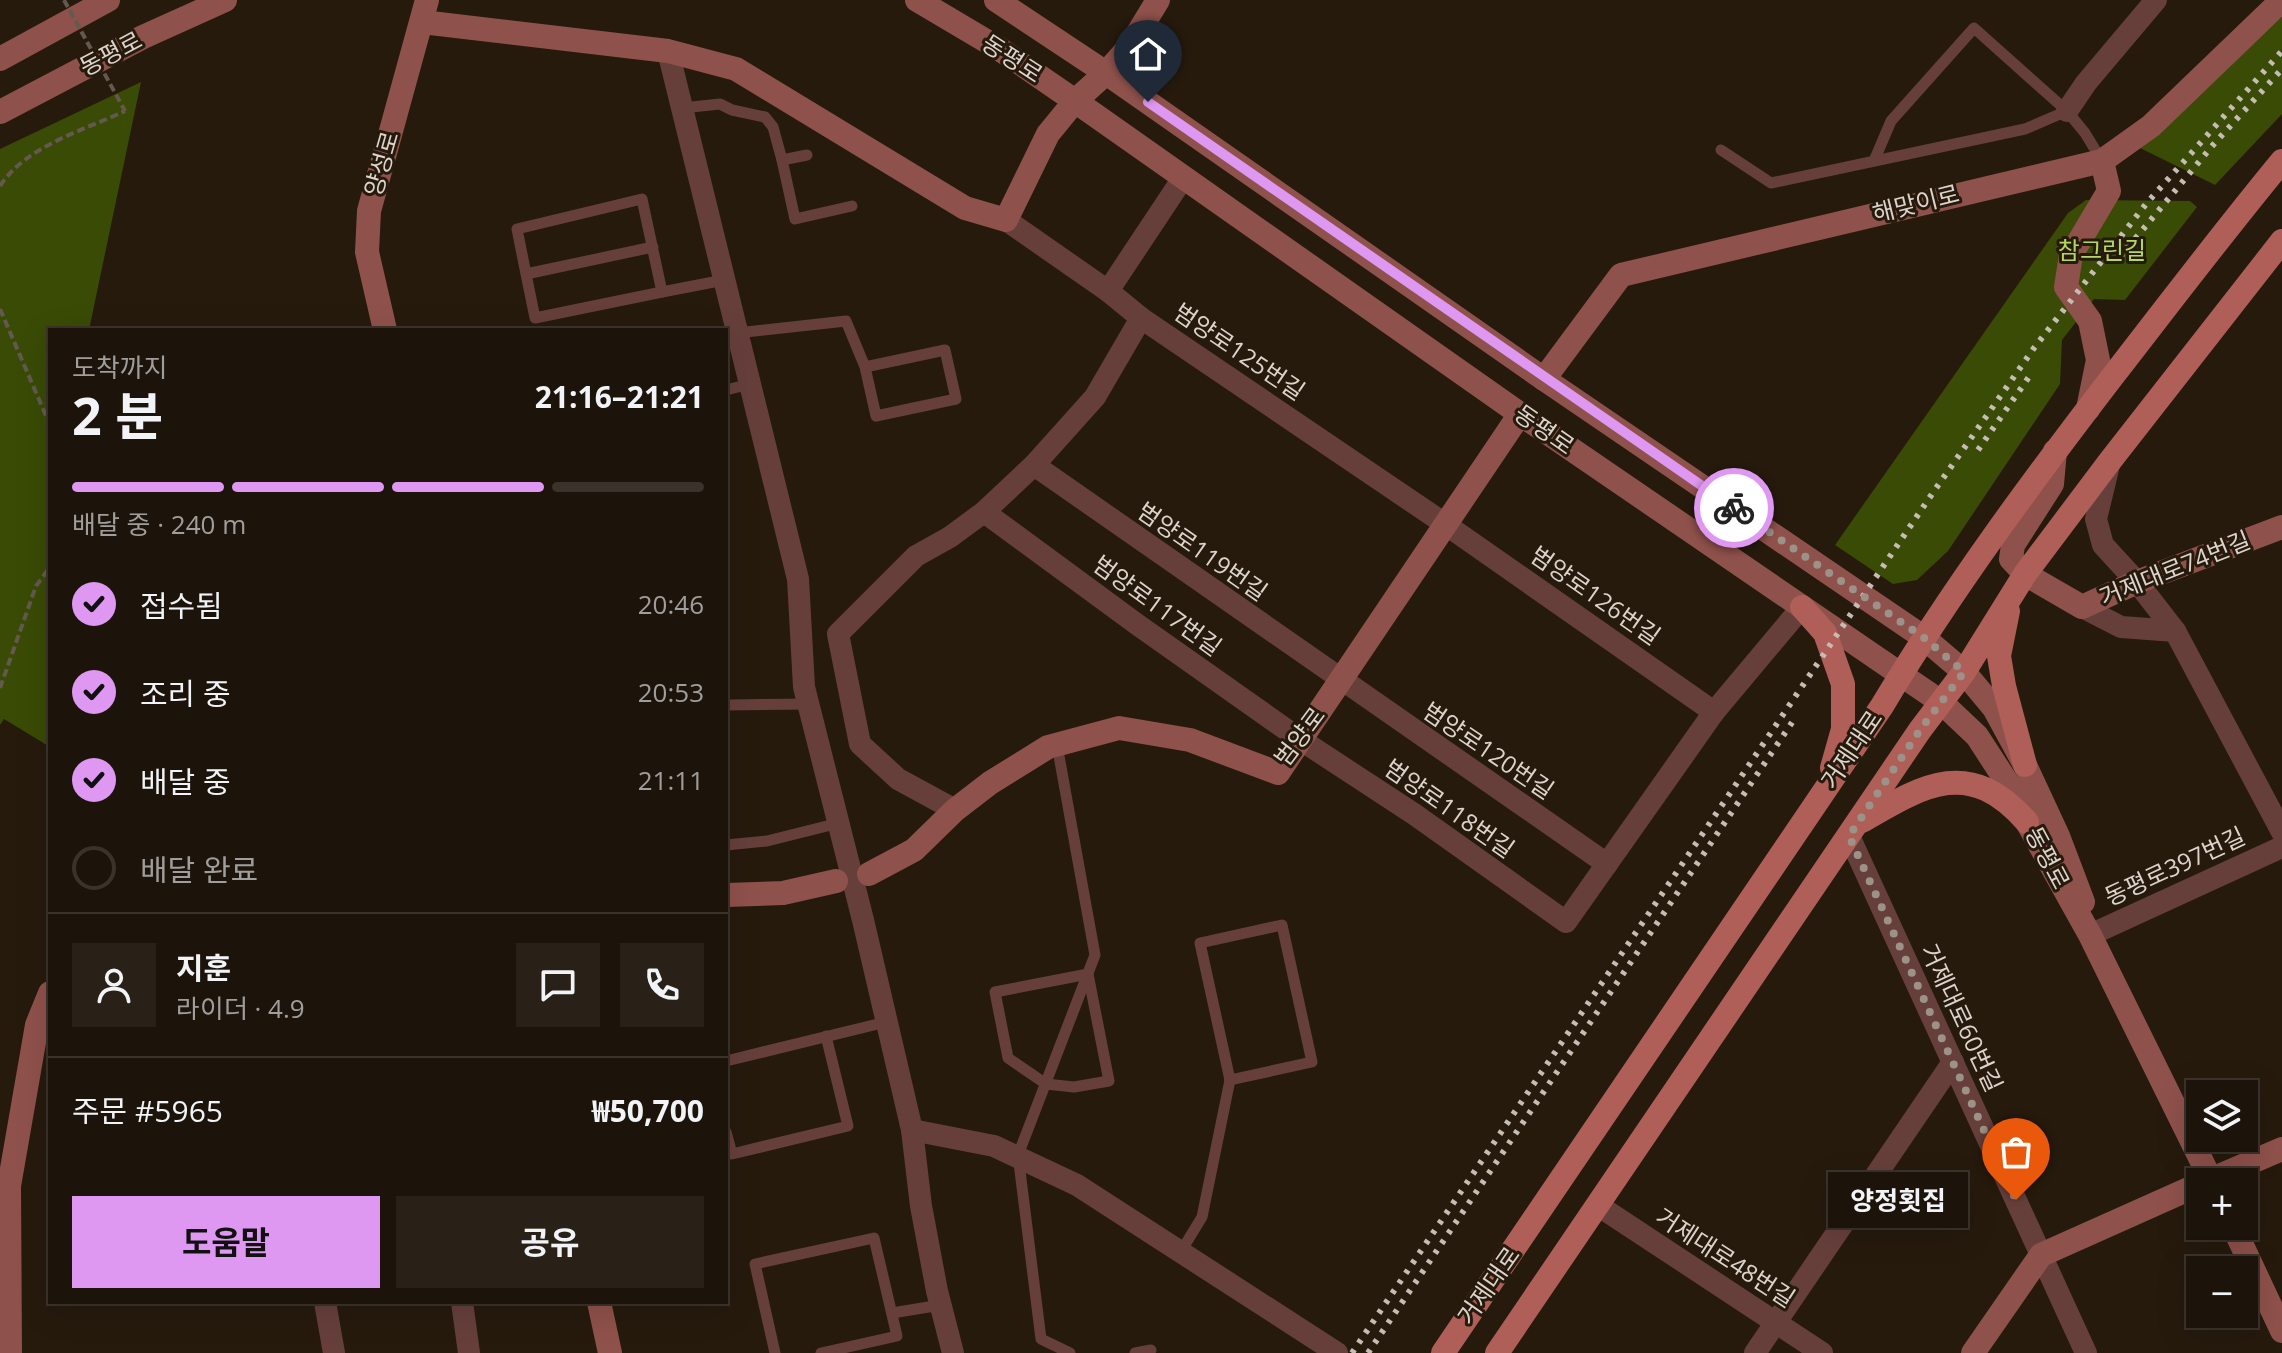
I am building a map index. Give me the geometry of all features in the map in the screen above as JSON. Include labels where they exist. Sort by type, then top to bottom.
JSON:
[{"type":"main road","name":"거제대로","points":[[1443,1353],[1827,787],[1970,566],[2055,451],[2282,161]]},
{"type":"main road","name":"거제대로","points":[[1497,1353],[1852,830],[1964,672],[2019,584],[2110,461],[2282,241]]},
{"type":"main road","points":[[2019,584],[1999,656],[2025,765]]},
{"type":"main road","points":[[1802,607],[1825,633],[1843,684],[1843,729],[1827,787]]},
{"type":"main road","points":[[1852,830],[1903,797],[1947,783],[1971,783],[1999,794],[2027,822]]},
{"type":"street","name":"동평로","points":[[0,59],[108,0]]},
{"type":"street","name":"동평로","points":[[0,112],[143,37],[225,0]]},
{"type":"street","name":"동평로","points":[[917,0],[998,48],[1520,414],[1941,702],[1977,736],[2014,793],[2090,935],[2200,1168]]},
{"type":"street","name":"동평로","points":[[996,0],[1923,637],[1964,672],[1994,708],[2025,765],[2080,892],[2090,935]]},
{"type":"street","points":[[425,11],[668,51],[736,69],[965,208],[1006,220],[1048,134],[1075,101],[1130,46],[1158,0]]},
{"type":"street","points":[[2067,111],[2086,83],[2156,0]]},
{"type":"street","name":"해맞이로","points":[[1544,379],[1621,275],[2102,161],[2151,126],[2282,0]]},
{"type":"street","name":"양성로","points":[[385,328],[367,252],[369,211],[425,11]]},
{"type":"street","points":[[668,51],[798,579],[804,687],[912,1130],[921,1206],[953,1353]]},
{"type":"street","points":[[2088,409],[2098,360],[2090,321],[2066,287],[2071,255],[2109,191],[2102,161]]},
{"type":"street","points":[[1108,291],[1183,178]]},
{"type":"street","name":"범양로125번길","points":[[1006,220],[1108,291],[1141,318],[1445,524]]},
{"type":"street","points":[[803,640],[838,634],[916,556],[950,537],[984,512],[1034,465],[1095,397],[1141,318]]},
{"type":"street","name":"범양로","points":[[869,874],[914,850],[955,810],[990,783],[1048,747],[1119,728],[1190,740],[1278,773],[1520,414]]},
{"type":"street","points":[[2019,584],[2011,559],[2013,545],[2052,484],[2055,451]]},
{"type":"street","points":[[2110,461],[2096,519],[2103,545],[2175,631],[2282,832]]},
{"type":"street","name":"범양로119번길","points":[[1034,465],[1340,681]]},
{"type":"street","name":"범양로117번길","points":[[984,512],[1301,740]]},
{"type":"street","name":"범양로126번길","points":[[1445,524],[1714,712]]},
{"type":"street","name":"거제대로74번길","points":[[2019,584],[2082,607],[2137,582],[2282,527]]},
{"type":"street","points":[[1607,864],[1714,712],[1802,607]]},
{"type":"street","points":[[2082,607],[2121,627],[2175,631]]},
{"type":"street","points":[[838,634],[860,744],[898,779],[955,810]]},
{"type":"street","name":"범양로120번길","points":[[1340,681],[1607,864]]},
{"type":"street","name":"범양로118번길","points":[[1301,740],[1414,814],[1566,922],[1607,864]]},
{"type":"street","name":"거제대로60번길","points":[[1852,830],[1953,1062],[2086,1353]]},
{"type":"street","name":"동평로397번길","points":[[2090,935],[2282,847]]},
{"type":"street","points":[[728,895],[783,893],[836,881]]},
{"type":"street","points":[[10,1353],[8,1145],[37,1025],[48,998]]},
{"type":"street","points":[[1755,1353],[1953,1062]]},
{"type":"street","points":[[912,1130],[994,1146],[1077,1185],[1337,1353]]},
{"type":"street","points":[[2239,1168],[2282,1149]]},
{"type":"street","points":[[1973,1353],[2041,1255],[2186,1191]]},
{"type":"street","name":"거제대로48번길","points":[[1599,1206],[1822,1353]]},
{"type":"street","points":[[2240,1240],[2282,1331]]},
{"type":"street","points":[[325,1304],[334,1353]]},
{"type":"street","points":[[462,1304],[469,1353]]},
{"type":"street","points":[[599,1304],[610,1353]]},
{"type":"lane","points":[[1874,161],[1891,121],[1974,28],[2067,111],[2102,161]]},
{"type":"lane","points":[[682,108],[720,104],[732,110],[765,117],[773,127],[795,219],[852,206]]},
{"type":"lane","points":[[1721,150],[1771,183],[2025,129],[2067,111]]},
{"type":"lane","points":[[782,160],[807,155]]},
{"type":"lane","points":[[662,292],[642,199],[517,229],[535,318],[724,280]]},
{"type":"lane","points":[[526,274],[653,247]]},
{"type":"lane","points":[[737,333],[846,321],[865,367],[876,416],[956,399],[945,350],[865,367]]},
{"type":"lane","points":[[728,390],[750,384]]},
{"type":"lane","points":[[728,705],[808,704]]},
{"type":"lane","points":[[1056,744],[1095,955],[1018,1155],[1041,1339],[1070,1353]]},
{"type":"lane","points":[[728,845],[767,841],[839,823]]},
{"type":"lane","points":[[1180,1253],[1202,1217],[1230,1080],[1200,943],[1282,925],[1312,1062],[1230,1080]]},
{"type":"lane","points":[[1088,974],[1109,1081],[1074,1087],[1046,1084],[1008,1058],[995,992],[1088,974]]},
{"type":"lane","points":[[728,1060],[886,1022]]},
{"type":"lane","points":[[728,1139],[732,1154],[848,1126],[826,1036]]},
{"type":"lane","points":[[775,1353],[755,1264],[874,1238],[897,1336],[821,1353]]},
{"type":"lane","points":[[892,1313],[941,1305]]},
{"type":"lane","points":[[1135,1353],[1151,1350]]},
{"type":"path","points":[[0,186],[29,155],[125,111],[64,0]]},
{"type":"path","points":[[0,309],[48,420]]},
{"type":"path","points":[[0,688],[36,586],[48,570]]},
{"type":"green space","points":[[2282,17],[2282,114],[2215,185],[2140,148]]},
{"type":"green space","points":[[141,82],[89,328],[48,328],[48,746],[4,719],[0,725],[0,149]]},
{"type":"green space","name":"참그린길","points":[[2086,200],[2190,201],[2197,207],[2125,300],[2094,299],[2062,340],[2060,384],[1948,551],[1917,580],[1893,584],[1835,545],[2068,213]]},
{"type":"railway","points":[[1352,1353],[1932,494],[2034,348],[2146,204],[2282,51]]},
{"type":"railway","points":[[2120,257],[2213,145],[2282,69]]},
{"type":"railway","points":[[1978,450],[2031,374]]},
{"type":"railway","points":[[1368,1353],[1793,721]]},
{"type":"way so far","points":[[1734,508],[1923,637],[1964,672],[1920,730],[1849,836],[2016,1200]]},
{"type":"place","name":"양정횟집","points":[[2016,1200]]},
{"type":"route","points":[[1148,102],[1734,508]]}]
